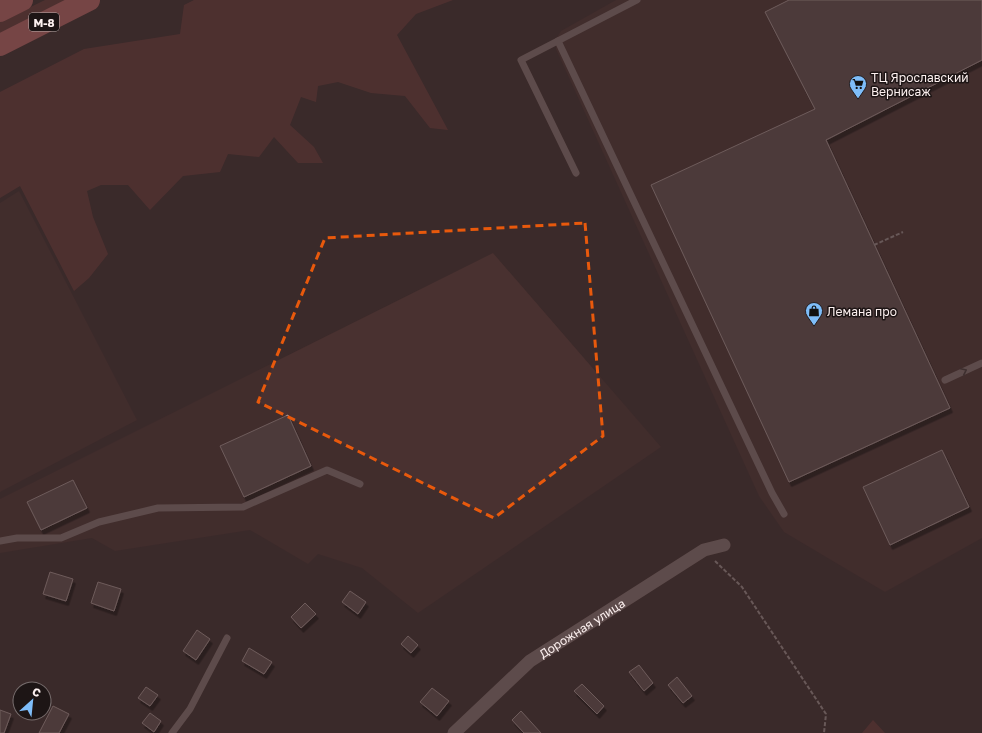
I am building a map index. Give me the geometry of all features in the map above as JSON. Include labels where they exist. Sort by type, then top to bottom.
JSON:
[{"type":"highway","name":"М-8","points":[[0,11],[22,0]]},
{"type":"highway","name":"М-8","points":[[0,45],[89,0]]},
{"type":"street","name":"Дорожная улица","points":[[454,733],[530,661],[704,550],[724,545]]},
{"type":"lane","points":[[576,173],[520,60],[637,0]]},
{"type":"lane","points":[[558,40],[772,493],[784,514]]},
{"type":"lane","points":[[945,380],[982,363]]},
{"type":"lane","points":[[0,541],[17,538],[60,538],[99,522],[158,508],[243,506],[327,470],[360,484]]},
{"type":"lane","points":[[172,733],[190,709],[227,638]]},
{"type":"path","points":[[874,245],[903,232]]},
{"type":"path","points":[[704,550],[742,587],[826,714],[824,733]]},
{"type":"highlighted area","points":[[585,223],[603,436],[494,518],[258,402],[325,238]]},
{"type":"shaded area","points":[[45,0],[72,0],[0,36],[0,22]]},
{"type":"shaded area","points":[[194,0],[453,0],[416,14],[397,35],[448,130],[430,128],[405,96],[371,93],[338,82],[318,86],[316,102],[301,97],[290,125],[314,147],[323,163],[298,163],[274,137],[259,157],[228,154],[220,172],[183,176],[150,210],[128,185],[101,185],[87,191],[93,217],[108,254],[89,278],[74,291],[20,186],[0,198],[0,92],[84,49],[180,34],[184,5]]},
{"type":"shaded area","points":[[616,0],[982,0],[982,538],[885,592],[784,532],[759,496],[556,49],[556,39],[561,31]]},
{"type":"shaded area","points":[[19,191],[137,420],[0,492],[0,203]]},
{"type":"shaded area","points":[[493,253],[661,447],[418,613],[362,568],[318,554],[308,564],[250,530],[115,551],[92,538],[0,553],[0,499]]},
{"type":"shaded area","points":[[873,720],[885,733],[862,733]]},
{"type":"building","name":"Лемана про","points":[[789,0],[982,0],[982,60],[826,140],[950,408],[789,482],[651,185],[815,109],[765,12]]},
{"type":"building","points":[[288,415],[311,466],[244,497],[220,446]]},
{"type":"building","points":[[942,450],[969,507],[890,545],[863,487]]},
{"type":"building","points":[[73,480],[87,508],[41,530],[27,502]]},
{"type":"building","points":[[50,572],[73,579],[66,601],[43,594]]},
{"type":"building","points":[[98,582],[121,589],[114,611],[91,603]]},
{"type":"building","points":[[350,591],[366,602],[358,614],[342,602]]},
{"type":"building","points":[[305,603],[316,614],[301,628],[291,617]]},
{"type":"building","points":[[197,630],[210,639],[196,660],[183,651]]},
{"type":"building","points":[[408,636],[418,645],[411,653],[401,644]]},
{"type":"building","points":[[249,648],[272,662],[264,674],[242,661]]},
{"type":"building","points":[[639,665],[653,683],[644,691],[629,672]]},
{"type":"building","points":[[677,677],[692,696],[683,703],[668,685]]},
{"type":"building","points":[[582,684],[604,706],[597,714],[574,691]]},
{"type":"building","points":[[146,687],[158,695],[150,706],[138,698]]},
{"type":"building","points":[[432,688],[449,701],[437,716],[420,702]]},
{"type":"building","points":[[53,706],[69,714],[59,733],[39,733],[45,721],[52,721]]},
{"type":"building","points":[[0,710],[11,714],[4,733],[0,733]]},
{"type":"building","points":[[521,711],[541,733],[524,733],[512,720]]},
{"type":"building","points":[[150,713],[161,721],[154,732],[142,723]]},
{"type":"place","name":"ТЦ Ярославский Вернисаж","points":[[858,99]]},
{"type":"place","name":"Лемана про","points":[[814,326]]}]
